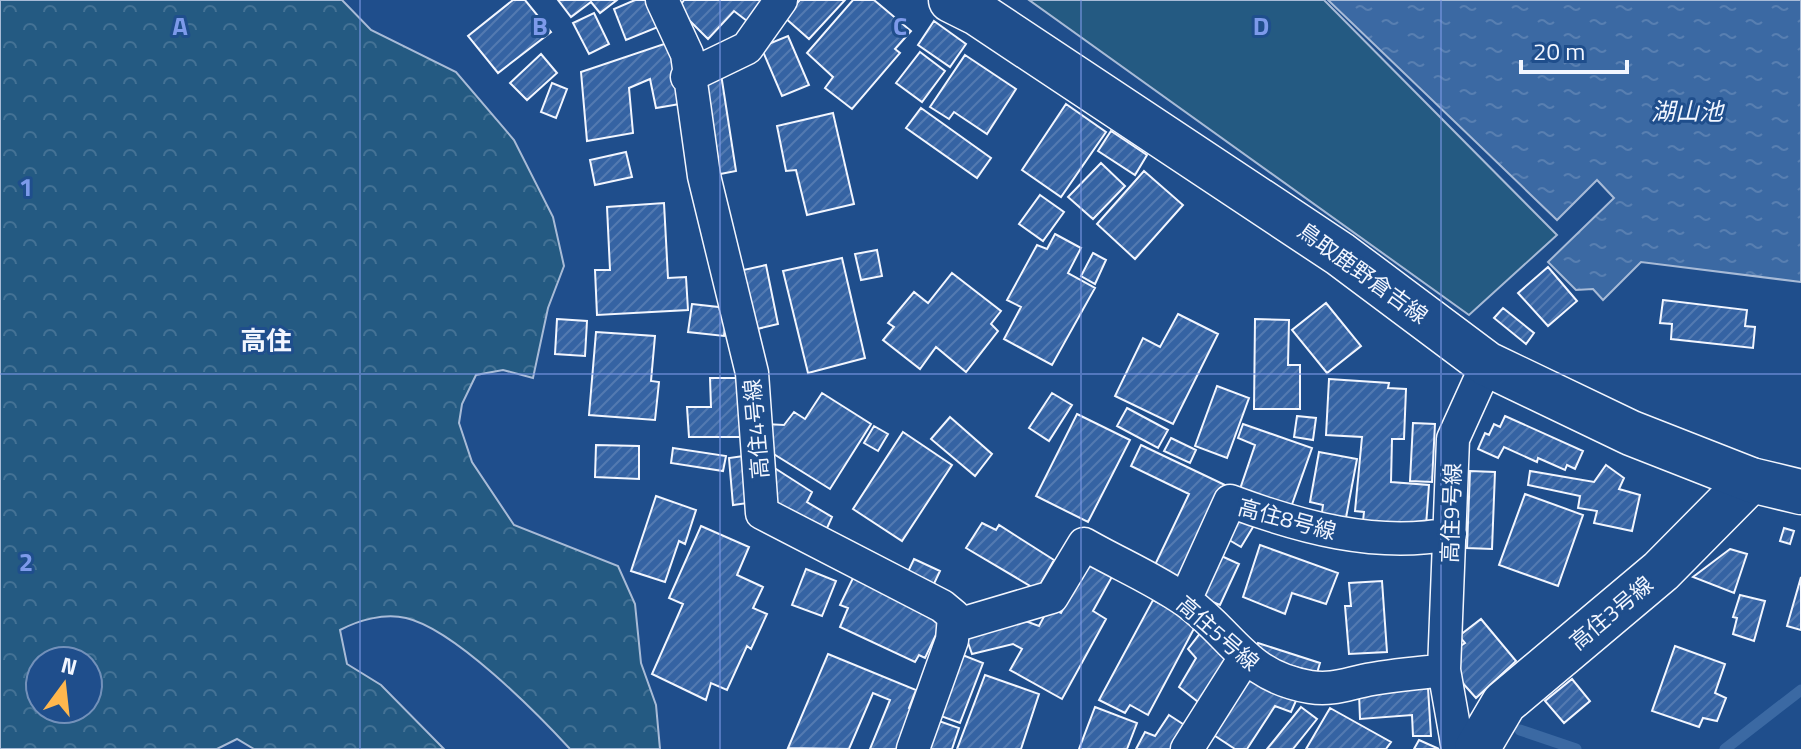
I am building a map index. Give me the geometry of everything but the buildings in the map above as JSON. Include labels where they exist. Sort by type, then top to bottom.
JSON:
[{"type":"main road","name":"鳥取鹿野倉吉線","points":[[951,0],[1340,254],[1487,364],[1631,433],[1751,480],[1801,492]]},
{"type":"main road","name":"高住3号線","points":[[1477,749],[1504,703],[1661,571],[1751,480]]},
{"type":"street","name":"高住4号線","points":[[662,0],[687,54],[687,77],[704,176],[752,373],[762,513],[942,606],[954,616],[954,626]]},
{"type":"street","points":[[687,77],[747,48],[781,0]]},
{"type":"street","name":"高住9号線","points":[[1444,670],[1453,439],[1487,364]]},
{"type":"street","name":"高住8号線","points":[[1185,600],[1230,501],[1278,518],[1357,537],[1450,534]]},
{"type":"street","name":"高住5号線","points":[[954,626],[1052,597],[1084,544],[1185,600],[1211,622],[1244,659],[1262,671],[1309,687],[1323,688],[1444,670]]},
{"type":"street","points":[[913,749],[954,626]]},
{"type":"street","points":[[1187,749],[1244,659]]},
{"type":"street","points":[[1444,670],[1458,749]]},
{"type":"green space","points":[[0,0],[342,0],[371,30],[456,72],[514,140],[553,217],[564,266],[548,308],[533,378],[503,370],[476,375],[462,404],[459,423],[472,462],[514,525],[618,566],[635,604],[641,663],[656,705],[660,749],[570,749],[516,694],[447,638],[425,625],[389,616],[363,620],[340,630],[347,664],[381,685],[444,749],[254,749],[237,739],[217,749],[0,749]]},
{"type":"green space","points":[[1029,0],[1324,0],[1557,235],[1469,315]]},
{"type":"water","name":"湖山池","points":[[1328,0],[1801,0],[1801,282],[1641,262],[1603,300],[1593,289],[1576,290],[1548,262],[1614,198],[1597,180],[1557,220]]},
{"type":"waterway","points":[[1725,749],[1801,690]]},
{"type":"waterway","points":[[1520,730],[1576,749]]},
{"type":"district","name":"高住","points":[[266,341]]}]
